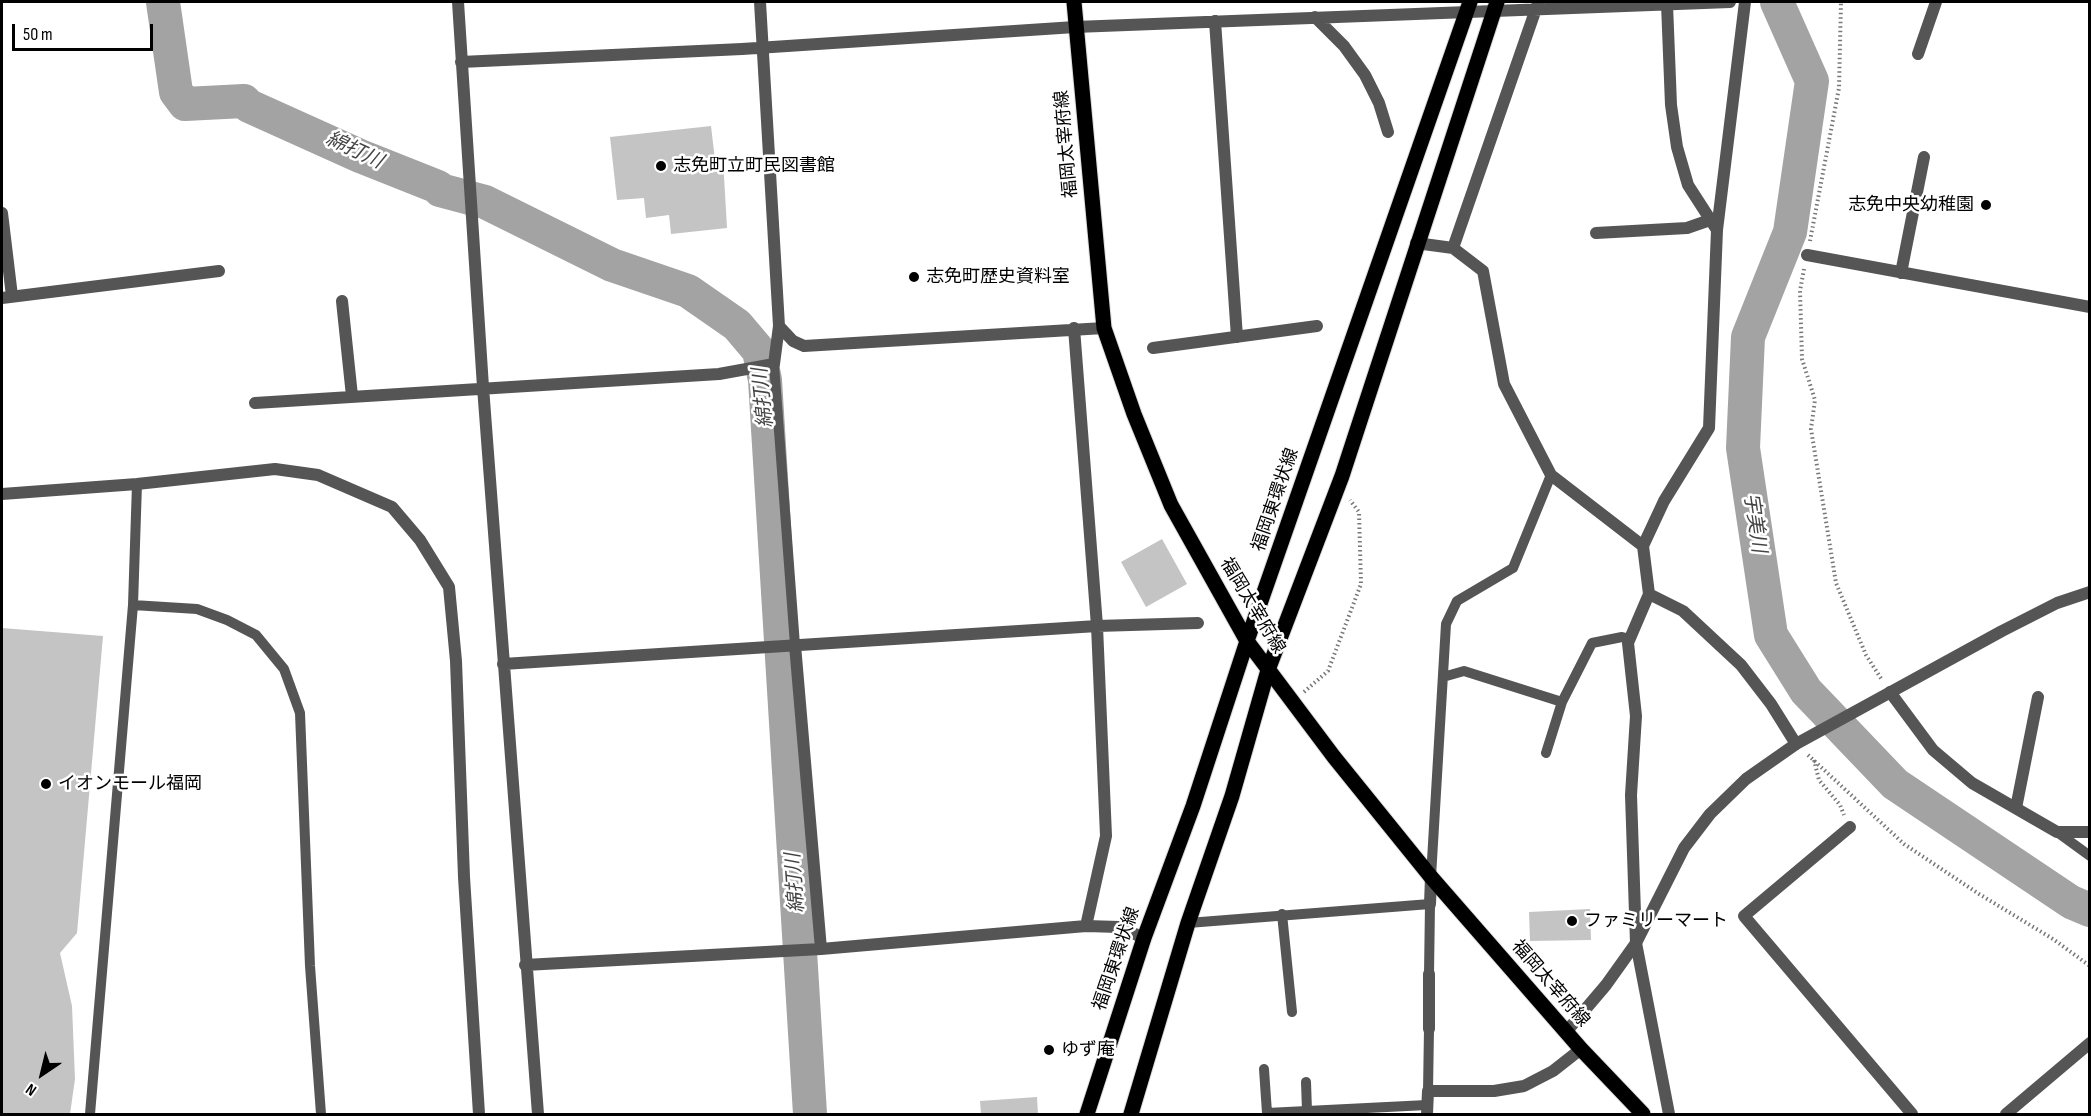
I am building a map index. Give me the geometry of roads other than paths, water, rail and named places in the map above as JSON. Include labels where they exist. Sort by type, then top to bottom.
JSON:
[{"type":"main road","name":"福岡太宰府線","points":[[1074,2],[1104,328],[1134,414],[1171,505],[1247,641],[1268,670],[1431,877],[1581,1049],[1643,1114]]},
{"type":"main road","points":[[1131,1114],[1188,923],[1232,796],[1268,670],[1339,484],[1416,243],[1496,6]]},
{"type":"main road","name":"福岡東環状線","points":[[1087,1114],[1144,938],[1193,806],[1247,641],[1468,7]]},
{"type":"street","points":[[458,2],[483,387],[538,1114]]},
{"type":"street","points":[[255,403],[719,374],[774,364],[779,326],[760,2]]},
{"type":"street","points":[[461,62],[1468,7],[1730,2]]},
{"type":"street","points":[[1669,1114],[1636,944],[1631,795],[1636,716],[1628,643],[1649,594],[1643,546],[1664,501],[1709,428],[1713,225],[1744,2]]},
{"type":"street","points":[[1918,54],[1936,2]]},
{"type":"street","points":[[1667,4],[1671,105],[1677,147],[1688,185],[1713,225]]},
{"type":"street","points":[[1453,248],[1537,5]]},
{"type":"street","points":[[1315,17],[1344,46],[1365,75],[1379,102],[1388,132]]},
{"type":"street","points":[[1215,21],[1237,337]]},
{"type":"street","points":[[1900,273],[1924,156]]},
{"type":"street","points":[[2,213],[7,297],[219,271]]},
{"type":"street","points":[[1596,233],[1713,225]]},
{"type":"street","points":[[1416,243],[1453,248],[1483,271],[1504,384],[1551,475],[1643,546]]},
{"type":"street","points":[[1807,255],[2090,307]]},
{"type":"street","points":[[342,301],[352,396]]},
{"type":"street","points":[[779,326],[793,341],[804,346],[1104,328]]},
{"type":"street","points":[[1153,348],[1317,326]]},
{"type":"street","points":[[1074,328],[1097,626],[1106,836],[1086,926]]},
{"type":"street","points":[[2,494],[137,484],[275,469],[318,475],[392,507],[420,540],[449,587],[456,661],[464,877],[479,1114]]},
{"type":"street","points":[[1566,1032],[1606,985],[1636,944],[1684,848],[1710,814],[1746,779],[1800,742],[1884,696],[2048,607],[2090,592]]},
{"type":"street","points":[[1649,594],[1683,611],[1741,665],[1800,742]]},
{"type":"street","points":[[503,664],[1097,626],[1198,623]]},
{"type":"street","points":[[795,645],[820,949]]},
{"type":"street","points":[[1884,696],[1933,750],[1972,783],[2057,832],[2090,832]]},
{"type":"street","points":[[2016,808],[2038,697]]},
{"type":"street","points":[[1850,827],[1744,916],[1912,1114]]},
{"type":"street","points":[[1430,904],[1431,877]]},
{"type":"street","points":[[525,965],[820,949],[1086,926],[1119,927],[1144,938]]},
{"type":"street","points":[[1429,974],[1429,1029]]},
{"type":"street","points":[[2006,1114],[2090,1043]]},
{"type":"street","points":[[1427,1110],[1428,1091],[1494,1091],[1524,1086],[1553,1071],[1581,1049]]},
{"type":"lane","points":[[774,364],[795,645]]},
{"type":"lane","points":[[1431,877],[1446,624],[1457,601],[1513,568],[1551,475]]},
{"type":"lane","points":[[90,1114],[133,605],[137,484]]},
{"type":"lane","points":[[133,605],[197,609],[226,620],[256,635],[284,669],[300,713],[309,955],[321,1114]]},
{"type":"lane","points":[[1546,753],[1562,702],[1592,643],[1622,637],[1630,639]]},
{"type":"lane","points":[[1443,677],[1464,671],[1562,702]]},
{"type":"lane","points":[[2057,832],[2090,856]]},
{"type":"lane","points":[[1188,923],[1430,904],[1429,974]]},
{"type":"lane","points":[[1282,914],[1292,1012]]},
{"type":"lane","points":[[1428,1091],[1429,1029]]},
{"type":"lane","points":[[1264,1069],[1267,1113],[1427,1110]]},
{"type":"lane","points":[[1306,1082],[1307,1111]]},
{"type":"waterway","name":"綿打川","points":[[163,2],[176,92],[185,104],[244,101],[249,106],[360,156],[438,187],[440,190],[485,202],[612,265],[688,291],[737,325],[759,351],[765,380],[810,1114]]},
{"type":"waterway","name":"宇美川","points":[[1777,2],[1812,81],[1790,232],[1748,337],[1743,448],[1771,635],[1806,691],[1895,784],[2071,902],[2090,910]]},
{"type":"place","name":"志免町立町民図書館","points":[[661,166]]},
{"type":"place","name":"志免中央幼稚園","points":[[1986,205]]},
{"type":"place","name":"志免町歴史資料室","points":[[914,277]]},
{"type":"place","name":"イオンモール福岡","points":[[46,784]]},
{"type":"place","name":"ファミリーマート","points":[[1572,921]]},
{"type":"place","name":"ゆず庵","points":[[1049,1050]]}]
